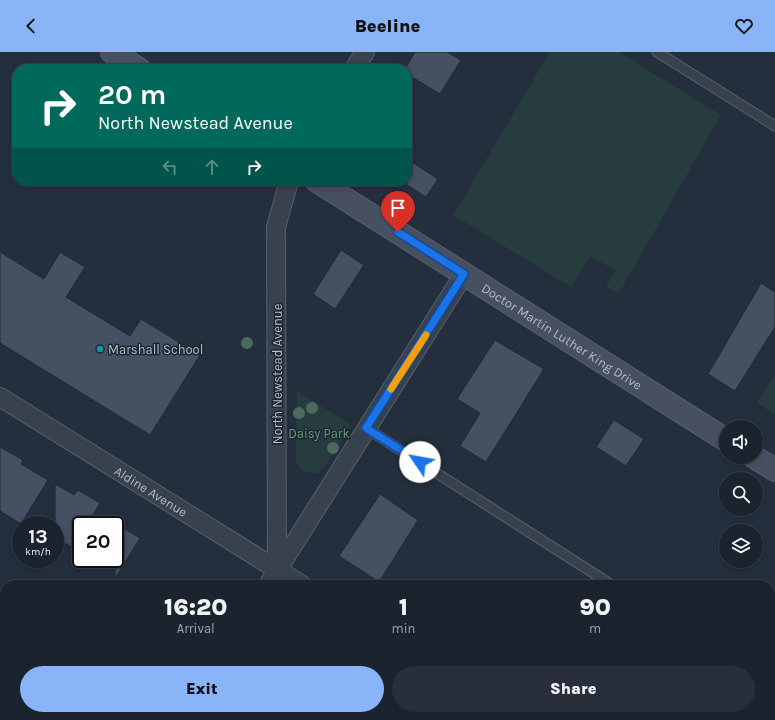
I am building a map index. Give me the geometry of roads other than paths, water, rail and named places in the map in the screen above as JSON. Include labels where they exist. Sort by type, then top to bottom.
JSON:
[{"type":"main road","points":[[112,52],[131,64]]},
{"type":"main road","name":"Doctor Martin Luther King Drive","points":[[325,186],[719,436]]},
{"type":"main road","points":[[763,463],[775,470]]},
{"type":"street","points":[[357,64],[365,52]]},
{"type":"street","name":"North Newstead Avenue","points":[[277,570],[276,227],[288,186]]},
{"type":"street","points":[[271,580],[464,274]]},
{"type":"street","name":"Aldine Avenue","points":[[0,397],[294,580]]},
{"type":"lane","points":[[657,52],[775,126]]},
{"type":"lane","points":[[366,428],[604,580]]},
{"type":"place","name":"Marshall School","points":[[100,349]]},
{"type":"park label","name":"Daisy Park","points":[[319,433]]}]
